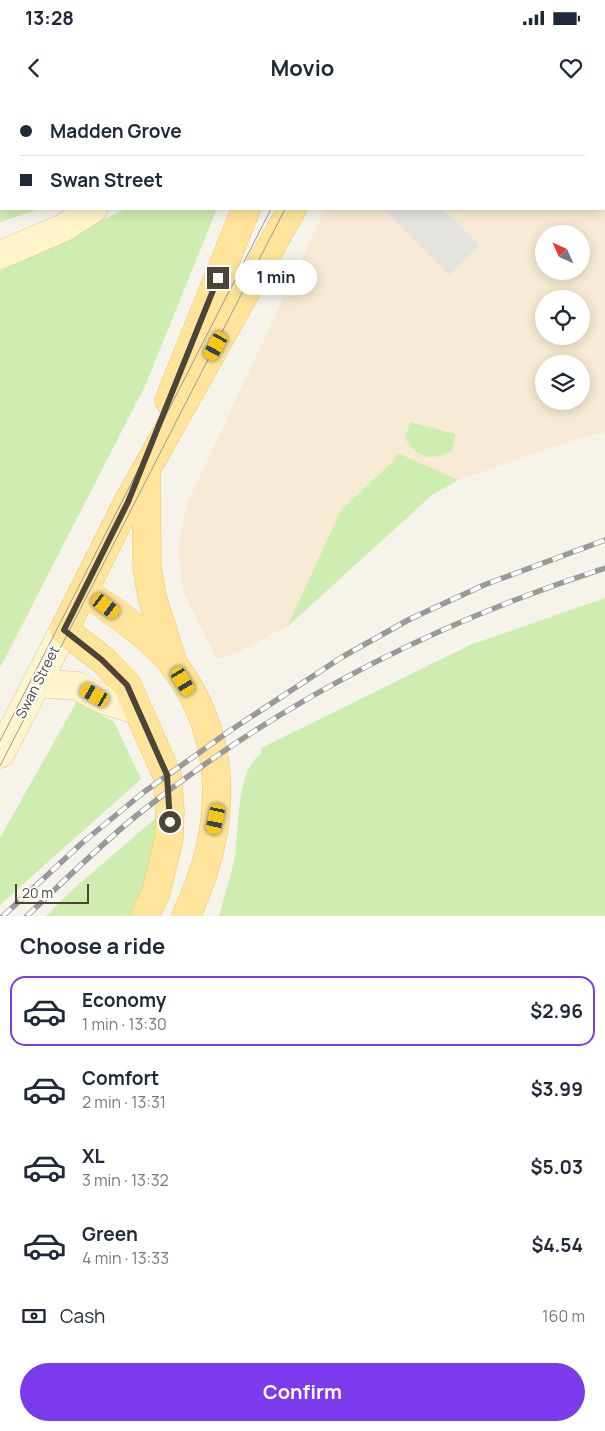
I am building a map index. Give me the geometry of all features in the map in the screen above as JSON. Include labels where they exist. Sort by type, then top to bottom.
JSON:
[{"type":"main road","points":[[0,255],[63,228],[91,210]]},
{"type":"main road","name":"Swan Street","points":[[0,754],[128,502],[246,210]]},
{"type":"main road","name":"Swan Street","points":[[128,502],[291,210]]},
{"type":"main road","points":[[146,472],[147,568],[152,597],[173,664],[203,715],[217,777],[216,819],[209,854],[198,890],[186,916]]},
{"type":"main road","points":[[83,593],[88,594],[124,619],[173,664]]},
{"type":"main road","points":[[64,630],[102,660],[127,685],[167,775],[170,809],[169,838],[164,868],[145,916]]},
{"type":"main road","points":[[36,683],[77,686],[104,700],[138,710]]},
{"type":"shaded area","points":[[325,210],[605,210],[605,433],[580,438],[458,480],[432,495],[287,627],[238,652],[217,659],[183,591],[178,547],[187,504]]},
{"type":"shaded area","points":[[384,210],[444,210],[480,245],[450,275]]},
{"type":"green space","points":[[0,210],[36,210],[0,222]]},
{"type":"green space","points":[[123,210],[217,210],[145,386],[0,668],[0,271]]},
{"type":"green space","points":[[410,422],[456,434],[452,451],[431,457],[419,454],[409,445],[405,438]]},
{"type":"green space","points":[[398,453],[458,480],[432,495],[287,627],[341,510],[393,461]]},
{"type":"green space","points":[[605,598],[605,916],[219,916],[235,856],[238,816],[243,786],[253,762],[261,754],[261,748],[470,645]]},
{"type":"green space","points":[[77,701],[114,722],[141,779],[0,905],[0,838]]},
{"type":"green space","points":[[158,816],[159,827],[138,908],[132,916],[46,916],[70,892]]},
{"type":"tram line","points":[[0,741],[270,210]]},
{"type":"tram line","points":[[0,766],[284,210]]},
{"type":"railway","points":[[3,916],[82,843],[144,792],[231,730],[342,657],[410,619],[484,585],[605,540]]},
{"type":"railway","points":[[27,916],[94,852],[136,816],[189,775],[301,703],[419,641],[480,614],[605,568]]},
{"type":"route","points":[[170,822],[167,775],[127,685],[102,660],[64,630],[128,502],[218,278]]}]
